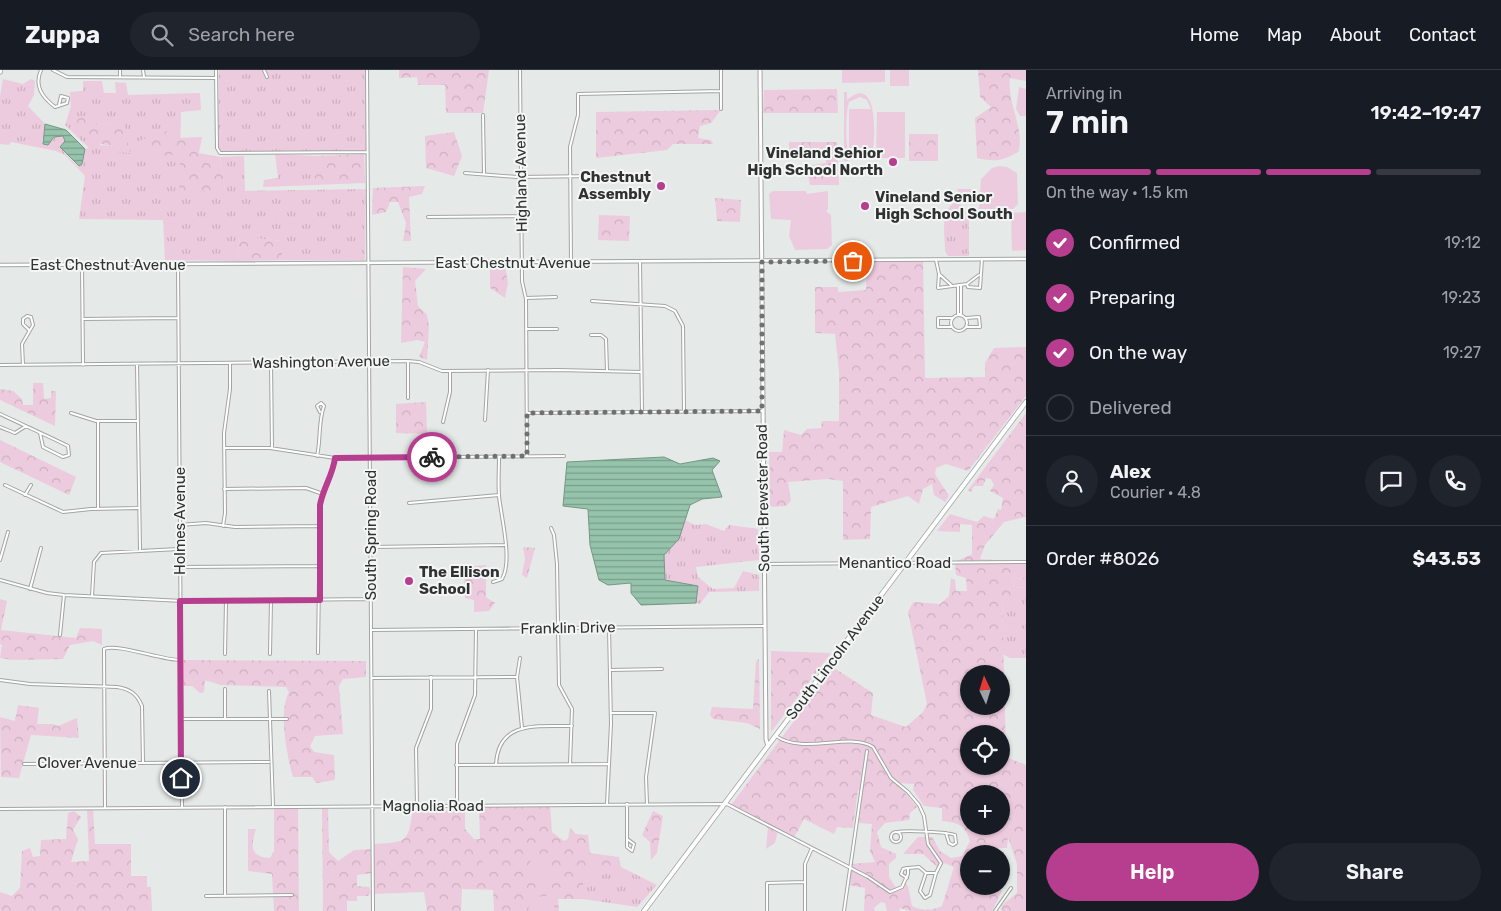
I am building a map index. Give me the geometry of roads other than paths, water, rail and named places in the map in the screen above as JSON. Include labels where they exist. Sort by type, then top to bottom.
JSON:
[{"type":"main road","name":"South Brewster Road","points":[[760,70],[762,411],[766,739],[768,746]]},
{"type":"main road","name":"South Lincoln Avenue","points":[[644,911],[1026,402]]},
{"type":"street","points":[[42,70],[38,80],[40,91],[53,106],[59,106],[67,103],[67,97],[61,96],[59,106]]},
{"type":"street","points":[[53,70],[67,77],[216,78]]},
{"type":"street","points":[[120,70],[120,77]]},
{"type":"street","points":[[144,70],[144,78]]},
{"type":"street","points":[[216,70],[217,148],[220,153],[367,152]]},
{"type":"street","points":[[264,70],[266,77]]},
{"type":"street","name":"South Spring Road","points":[[367,70],[373,911]]},
{"type":"street","name":"Highland Avenue","points":[[520,70],[522,285],[526,298],[527,456]]},
{"type":"street","points":[[721,70],[721,109]]},
{"type":"street","points":[[571,263],[570,147],[578,118],[579,94],[721,91]]},
{"type":"street","points":[[483,115],[484,174]]},
{"type":"street","points":[[465,173],[521,177],[596,176]]},
{"type":"street","points":[[428,217],[522,216]]},
{"type":"street","name":"East Chestnut Avenue","points":[[0,265],[1026,259]]},
{"type":"street","points":[[936,260],[939,274],[938,288],[950,288],[951,284]]},
{"type":"street","points":[[967,284],[968,287],[980,288],[979,275],[982,260]]},
{"type":"street","points":[[640,262],[642,412]]},
{"type":"street","points":[[82,265],[83,365]]},
{"type":"street","name":"Holmes Avenue","points":[[178,265],[182,808]]},
{"type":"street","points":[[939,274],[951,284],[959,286],[967,284],[979,275]]},
{"type":"street","points":[[959,286],[960,316]]},
{"type":"street","points":[[526,298],[556,297]]},
{"type":"street","points":[[592,301],[641,306],[665,306],[675,311],[681,320],[684,412]]},
{"type":"street","points":[[23,365],[22,344],[29,330],[33,320],[27,316],[23,319],[23,324],[29,330]]},
{"type":"street","points":[[960,316],[964,318],[979,317],[980,327],[966,327],[959,331],[953,327],[938,327],[938,318],[960,316]]},
{"type":"street","points":[[83,319],[178,318]]},
{"type":"street","points":[[953,318],[953,327]]},
{"type":"street","points":[[964,318],[967,322],[966,327]]},
{"type":"street","points":[[526,329],[557,329]]},
{"type":"street","points":[[591,335],[601,336],[606,339],[607,371]]},
{"type":"street","points":[[408,361],[408,398]]},
{"type":"street","name":"Washington Avenue","points":[[0,365],[408,361],[450,371],[641,372]]},
{"type":"street","points":[[222,526],[224,421],[230,389],[230,363]]},
{"type":"street","points":[[271,363],[272,448]]},
{"type":"street","points":[[137,364],[140,550]]},
{"type":"street","points":[[485,420],[488,370]]},
{"type":"street","points":[[443,422],[450,392],[450,371]]},
{"type":"street","points":[[317,456],[321,439],[320,418],[324,407],[321,403],[317,406],[320,412]]},
{"type":"street","points":[[527,413],[762,411]]},
{"type":"street","points":[[71,412],[98,421],[137,421]]},
{"type":"street","points":[[0,414],[68,446],[69,455],[63,457],[43,447],[40,433]]},
{"type":"street","points":[[98,421],[98,509]]},
{"type":"street","points":[[0,427],[15,433],[26,426]]},
{"type":"street","points":[[224,448],[272,448],[335,458],[564,456]]},
{"type":"street","points":[[493,582],[500,581],[505,573],[505,546],[499,495],[499,457]]},
{"type":"street","points":[[318,653],[320,526],[323,494],[331,477],[335,458]]},
{"type":"street","points":[[5,485],[63,512],[138,508]]},
{"type":"street","points":[[25,495],[31,485]]},
{"type":"street","points":[[224,489],[306,488],[323,494]]},
{"type":"street","points":[[409,503],[499,495]]},
{"type":"street","points":[[179,525],[208,523],[222,526],[320,526]]},
{"type":"street","points":[[551,528],[556,551],[559,685],[572,709],[570,764]]},
{"type":"street","points":[[0,560],[8,532]]},
{"type":"street","points":[[371,547],[505,546]]},
{"type":"street","points":[[30,589],[41,548]]},
{"type":"street","points":[[92,596],[93,566],[99,554],[106,551],[180,548]]},
{"type":"street","name":"Menantico Road","points":[[764,564],[1026,562]]},
{"type":"street","points":[[180,567],[320,566]]},
{"type":"street","points":[[0,580],[30,589],[64,595],[180,601],[371,599]]},
{"type":"street","points":[[60,635],[64,595]]},
{"type":"street","points":[[225,654],[226,600]]},
{"type":"street","points":[[270,654],[271,600]]},
{"type":"street","name":"Franklin Drive","points":[[371,630],[765,626]]},
{"type":"street","points":[[607,804],[611,712],[609,628]]},
{"type":"street","points":[[457,805],[456,765],[458,736],[475,698],[476,629]]},
{"type":"street","points":[[105,808],[104,650],[120,648],[162,659],[180,660]]},
{"type":"street","points":[[520,658],[517,677],[522,728]]},
{"type":"street","points":[[610,670],[662,669]]},
{"type":"street","points":[[417,806],[416,748],[430,709],[431,677]]},
{"type":"street","points":[[372,678],[517,677]]},
{"type":"street","points":[[0,680],[30,684],[128,689],[141,703],[143,763]]},
{"type":"street","points":[[225,689],[225,719]]},
{"type":"street","points":[[269,691],[269,762],[273,807]]},
{"type":"street","points":[[611,712],[655,713],[646,777],[647,804]]},
{"type":"street","points":[[181,719],[287,718]]},
{"type":"street","points":[[496,765],[498,750],[503,741],[522,728],[572,726]]},
{"type":"street","points":[[776,736],[793,743],[858,743],[870,745],[890,778],[908,792],[919,805],[924,816],[931,851],[941,863],[930,895],[925,898],[920,891],[926,873]]},
{"type":"street","points":[[844,911],[867,751]]},
{"type":"street","name":"Clover Avenue","points":[[24,764],[269,762]]},
{"type":"street","points":[[456,765],[608,764]]},
{"type":"street","points":[[627,804],[627,839],[628,849],[632,851],[634,844],[627,839]]},
{"type":"street","name":"Magnolia Road","points":[[0,809],[724,804],[850,868],[890,892],[898,891],[907,878]]},
{"type":"street","points":[[224,807],[225,896]]},
{"type":"street","points":[[898,832],[946,833],[955,835],[956,843],[953,845],[949,843],[946,833]]},
{"type":"street","points":[[805,911],[806,860],[812,848]]},
{"type":"street","points":[[908,868],[907,878],[901,874],[903,869],[908,868],[919,867],[926,873],[936,873]]},
{"type":"street","points":[[767,911],[767,883],[805,882]]},
{"type":"street","points":[[995,911],[1011,888]]},
{"type":"street","points":[[206,896],[292,895]]},
{"type":"place","name":"Vineland Sehior High School North","points":[[893,162]]},
{"type":"place","name":"Chestnut Assembly","points":[[661,186]]},
{"type":"place","name":"Vineland Senior High School South","points":[[865,206]]},
{"type":"place","name":"The Ellison School","points":[[409,581]]}]
